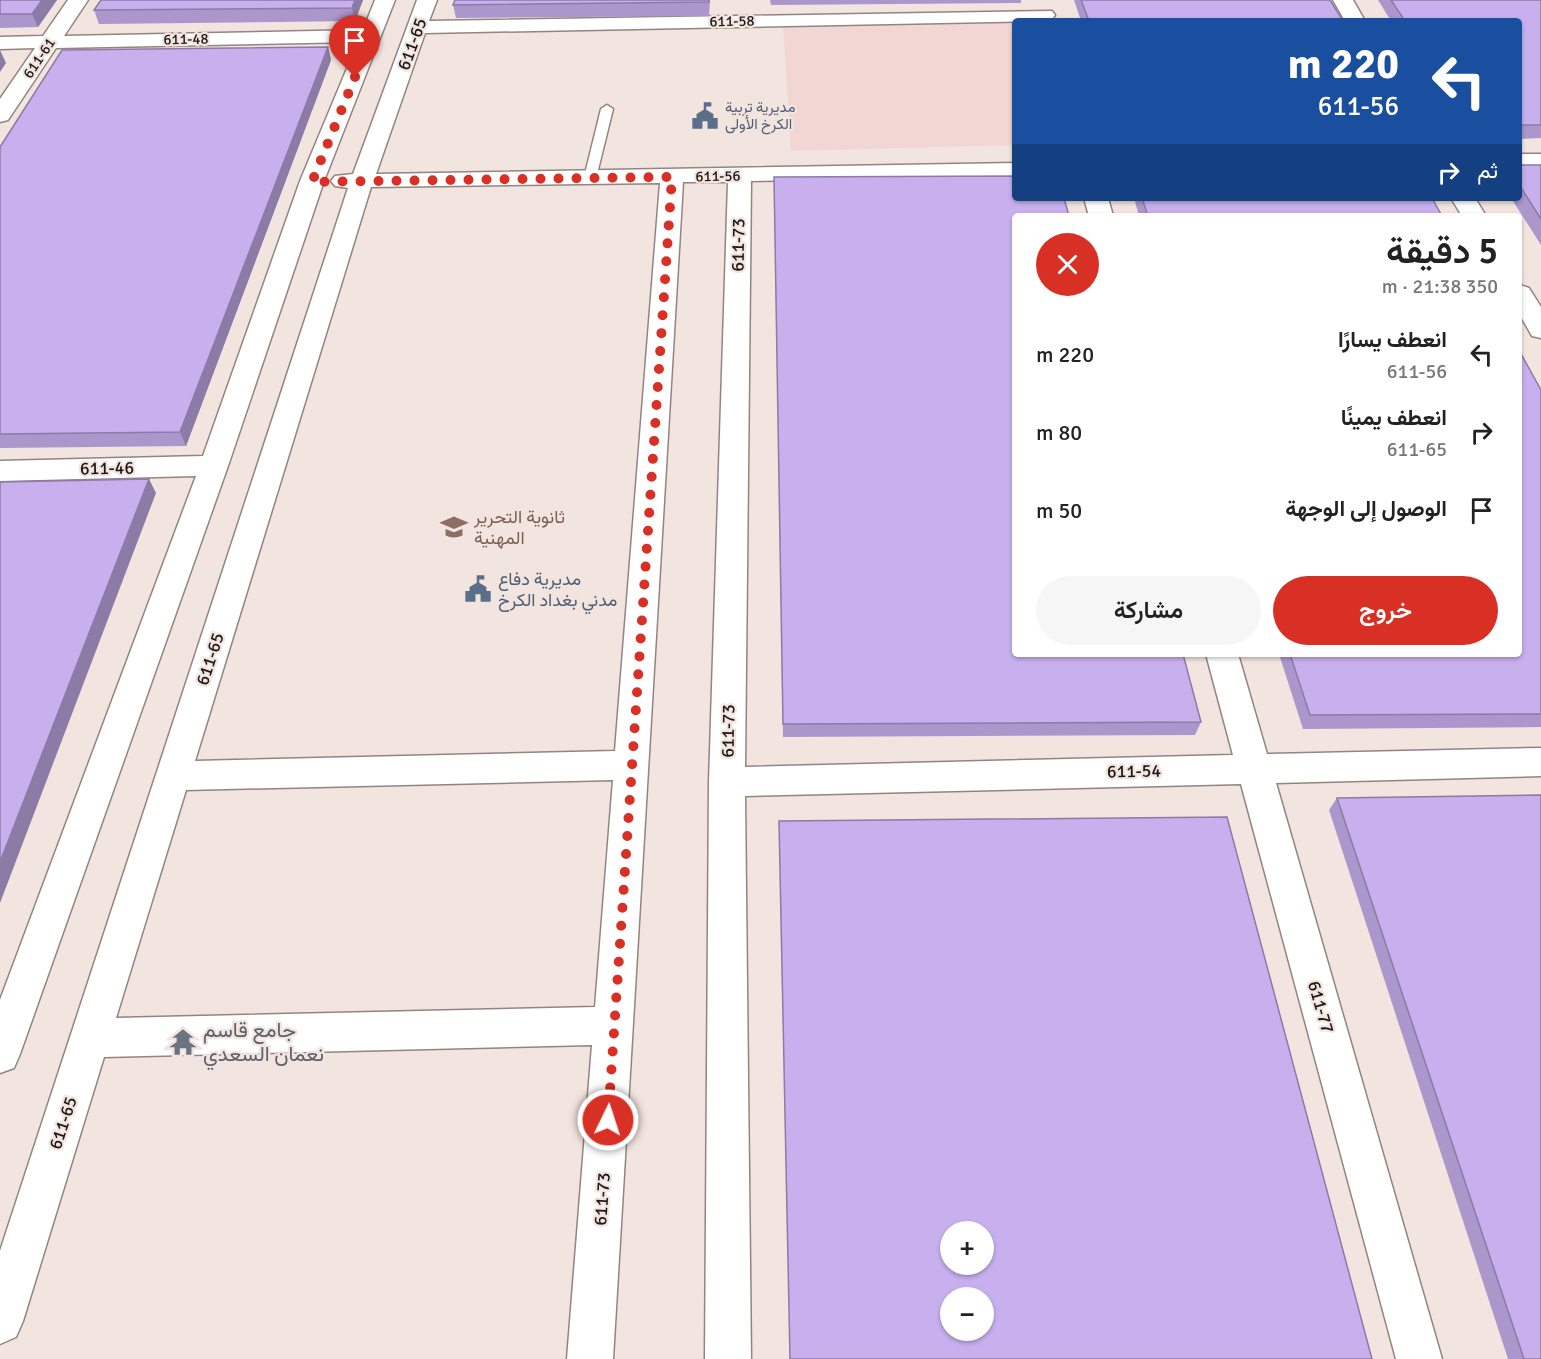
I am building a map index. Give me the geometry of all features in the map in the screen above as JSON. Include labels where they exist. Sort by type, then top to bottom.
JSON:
[{"type":"street","name":"611-61","points":[[0,115],[78,0]]},
{"type":"street","points":[[0,1054],[214,466],[312,182],[385,0]]},
{"type":"street","points":[[732,0],[732,21]]},
{"type":"street","points":[[1342,0],[1353,18]]},
{"type":"street","name":"611-58","points":[[422,14],[732,21],[1044,12]]},
{"type":"street","name":"611-65","points":[[0,1321],[362,180],[422,14]]},
{"type":"street","name":"611-48","points":[[0,43],[372,36]]},
{"type":"street","points":[[1522,161],[1541,161]]},
{"type":"street","name":"611-56","points":[[312,182],[1012,170]]},
{"type":"street","name":"611-73","points":[[728,1359],[727,782],[740,175]]},
{"type":"street","name":"611-73","points":[[590,1359],[615,1025],[672,177]]},
{"type":"street","points":[[1522,297],[1541,330]]},
{"type":"street","name":"611-46","points":[[0,471],[214,466]]},
{"type":"street","name":"611-77","points":[[1223,657],[1419,1359]]},
{"type":"street","name":"611-54","points":[[727,782],[1541,762]]},
{"type":"street","points":[[173,776],[632,765]]},
{"type":"street","points":[[90,1038],[615,1025]]},
{"type":"lane","points":[[590,178],[607,109]]},
{"type":"shaded area","points":[[1005,21],[1012,24],[1012,145],[791,151],[783,24]]},
{"type":"building","points":[[0,0],[42,0],[32,14],[0,14]]},
{"type":"building","points":[[101,0],[355,0],[352,8],[94,10]]},
{"type":"building","points":[[455,0],[709,0],[709,2],[453,5]]},
{"type":"building","points":[[1081,0],[1330,0],[1341,18],[1088,18]]},
{"type":"building","points":[[1391,0],[1541,0],[1541,125],[1522,125],[1522,18],[1403,18]]},
{"type":"building","points":[[328,47],[180,432],[0,434],[0,147],[62,50]]},
{"type":"building","points":[[1522,165],[1541,165],[1541,219],[1522,189]]},
{"type":"building","points":[[1012,176],[1012,201],[1065,201],[1068,213],[1012,213],[1012,657],[1184,657],[1201,722],[783,724],[774,177]]},
{"type":"building","points":[[1143,201],[1434,201],[1440,213],[1147,213]]},
{"type":"building","points":[[1522,356],[1541,390],[1541,714],[1310,715],[1291,657],[1522,657]]},
{"type":"building","points":[[149,479],[0,862],[0,482]]},
{"type":"building","points":[[1541,795],[1541,1359],[1524,1359],[1337,798]]},
{"type":"building","points":[[1227,817],[1372,1359],[790,1359],[779,821]]},
{"type":"place","name":"مديرية تربية الكرخ الأولى","points":[[705,116]]},
{"type":"place","name":"ثانوية التحرير المهنية","points":[[454,527]]},
{"type":"place","name":"مديرية دفاع مدني بغداد الكرخ","points":[[478,589]]},
{"type":"place","name":"جامع قاسم نعمان السعدي","points":[[183,1042]]},
{"type":"route","points":[[355,77],[312,182],[672,177],[608,1120]]}]
